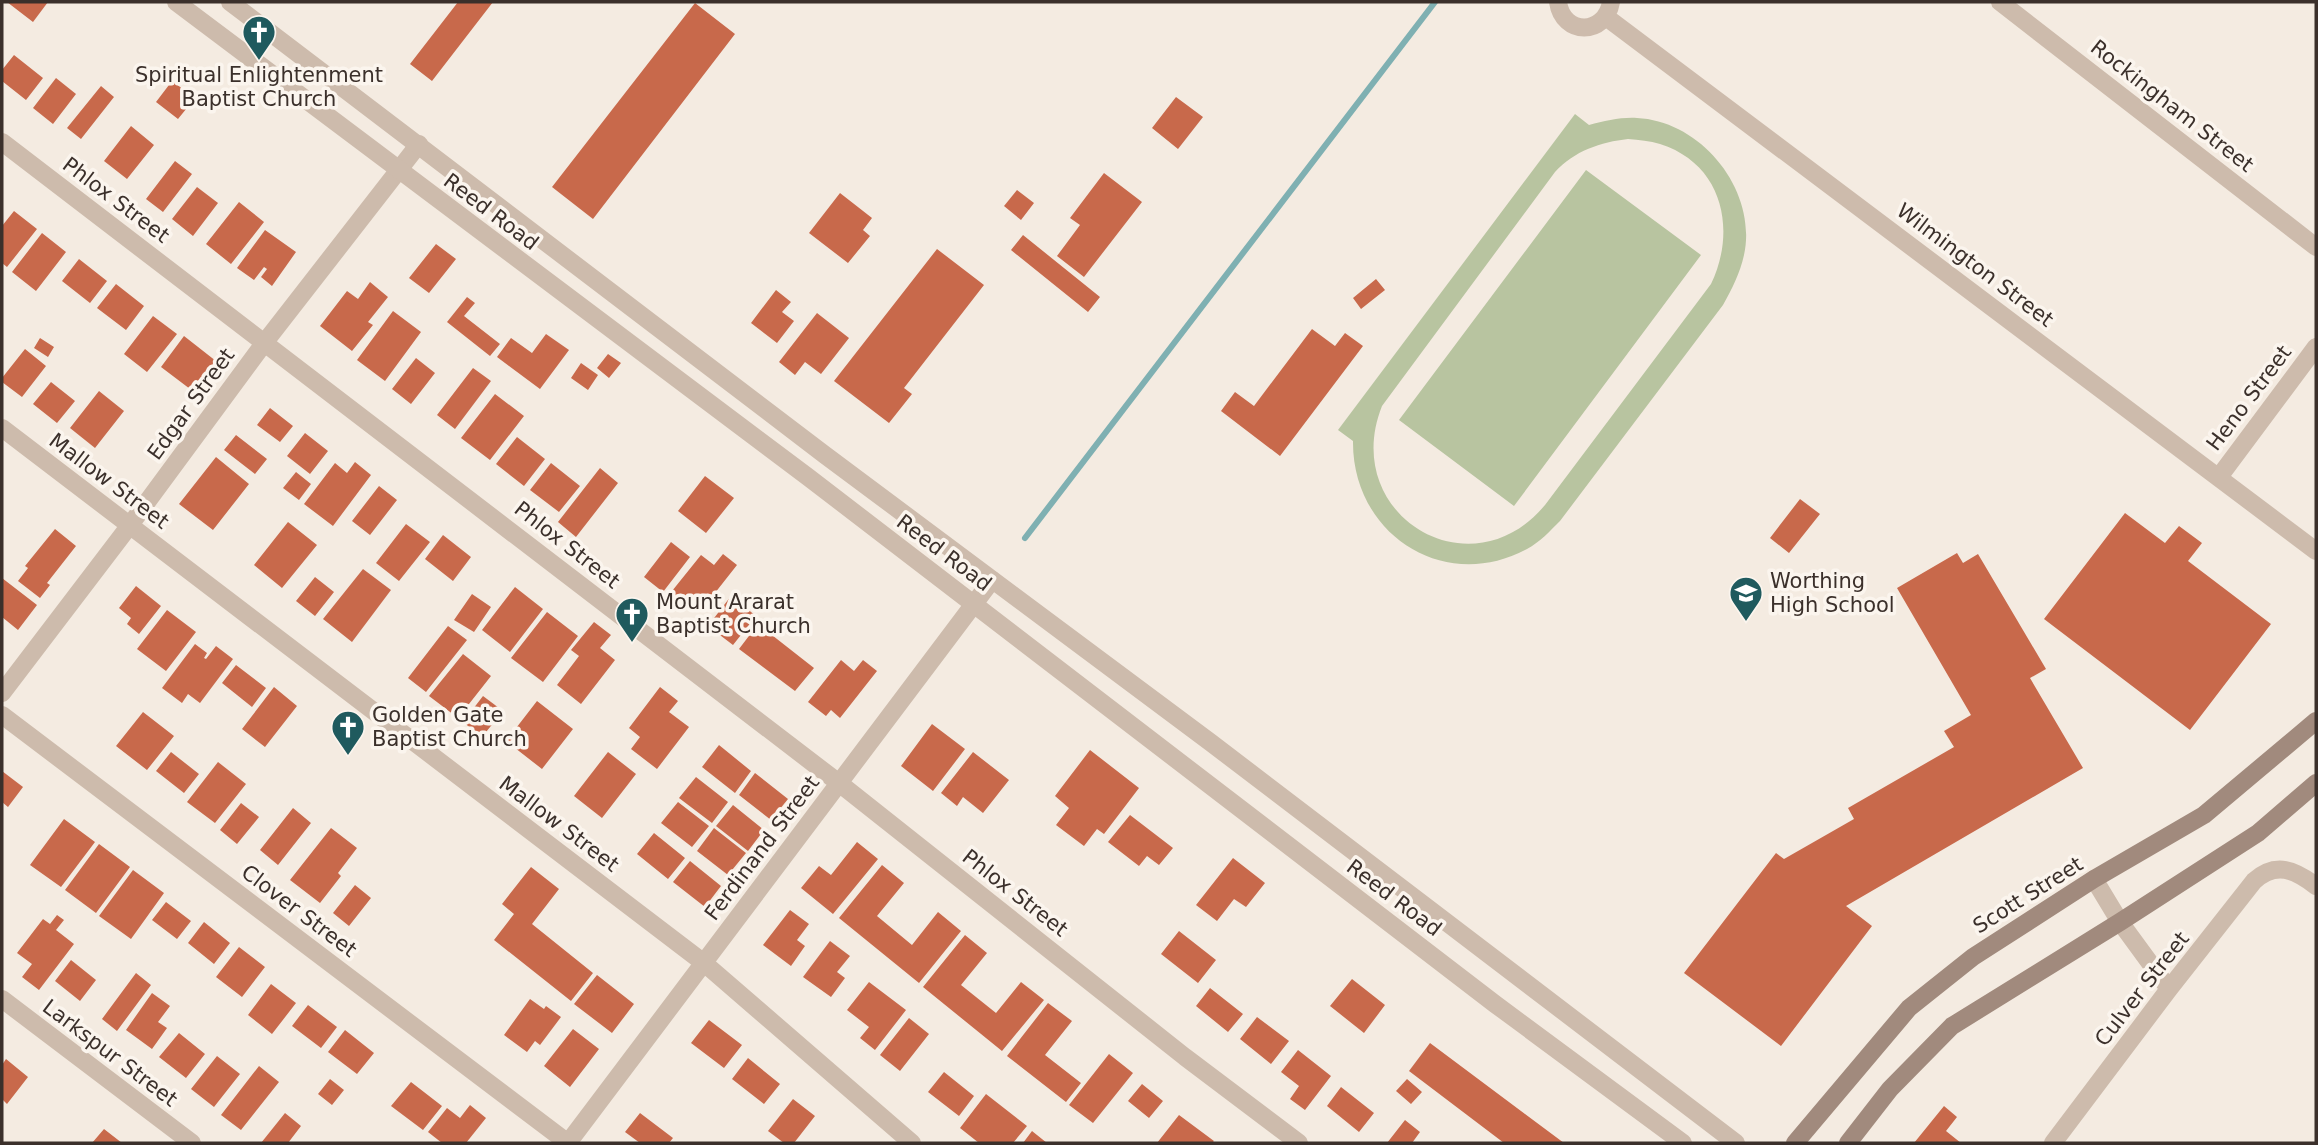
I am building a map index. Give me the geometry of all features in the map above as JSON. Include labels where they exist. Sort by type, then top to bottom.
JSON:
[{"type":"main road","name":"Scott Street","points":[[1795,1143],[1909,1008],[1973,957],[2094,879],[2204,815],[2316,721]]},
{"type":"main road","points":[[1847,1143],[1890,1089],[1952,1026],[2258,833],[2316,783]]},
{"type":"street","name":"Reed Road","points":[[176,2],[808,477],[1683,1143]]},
{"type":"street","name":"Reed Road","points":[[230,2],[1736,1143]]},
{"type":"street","name":"Wilmington Street","points":[[1558,2],[1560,12],[1573,25],[1591,27],[1608,9],[2316,551]]},
{"type":"street","name":"Rockingham Street","points":[[2000,2],[2316,247]]},
{"type":"street","points":[[225,39],[245,13]]},
{"type":"street","name":"Phlox Street","points":[[2,142],[839,783],[1185,1057],[1299,1143]]},
{"type":"street","name":"Edgar Street","points":[[2,693],[265,342],[419,144]]},
{"type":"street","points":[[599,320],[617,295]]},
{"type":"street","name":"Heno Street","points":[[2219,477],[2316,347]]},
{"type":"street","name":"Mallow Street","points":[[2,428],[704,964],[912,1143]]},
{"type":"street","points":[[808,477],[825,455]]},
{"type":"street","name":"Ferdinand Street","points":[[568,1143],[992,580]]},
{"type":"street","name":"Clover Street","points":[[2,715],[568,1143]]},
{"type":"street","name":"Culver Street","points":[[2053,1143],[2254,881],[2274,870],[2291,870],[2316,886]]},
{"type":"street","points":[[2094,879],[2120,922],[2169,989]]},
{"type":"street","name":"Larkspur Street","points":[[2,999],[192,1143]]},
{"type":"street","points":[[1526,1026],[1547,1001]]},
{"type":"green space","points":[[1575,114],[1589,125],[1631,118],[1661,122],[1683,132],[1703,146],[1720,164],[1733,184],[1742,207],[1746,231],[1744,255],[1733,287],[1723,305],[1560,521],[1536,543],[1496,561],[1465,564],[1435,559],[1408,547],[1386,528],[1368,503],[1357,474],[1353,441],[1338,430]],"holes":[[[1628,139],[1660,144],[1681,154],[1698,167],[1711,183],[1719,201],[1723,221],[1723,242],[1711,284],[1545,505],[1515,531],[1482,543],[1449,542],[1419,530],[1395,509],[1379,480],[1374,445],[1382,406],[1555,172],[1571,158],[1588,149]]]},
{"type":"green space","points":[[1586,170],[1701,255],[1514,506],[1399,420]]},
{"type":"building","points":[[7,2],[48,2],[33,22]]},
{"type":"building","points":[[458,2],[493,2],[432,81],[410,64]]},
{"type":"building","points":[[695,3],[735,34],[593,219],[552,187]]},
{"type":"building","points":[[14,55],[43,78],[26,100],[2,81],[2,70]]},
{"type":"building","points":[[56,78],[76,94],[53,124],[33,108]]},
{"type":"building","points":[[172,81],[195,98],[178,119],[156,102]]},
{"type":"building","points":[[101,86],[114,97],[81,139],[67,128]]},
{"type":"building","points":[[1176,97],[1203,117],[1178,149],[1152,128]]},
{"type":"building","points":[[131,126],[154,145],[127,179],[104,161]]},
{"type":"building","points":[[175,161],[192,174],[163,212],[146,199]]},
{"type":"building","points":[[1104,173],[1142,202],[1084,277],[1057,256],[1080,225],[1070,218]]},
{"type":"building","points":[[197,187],[218,203],[193,236],[172,219]]},
{"type":"building","points":[[1017,190],[1034,203],[1021,220],[1004,206]]},
{"type":"building","points":[[840,193],[872,218],[863,230],[870,236],[848,263],[809,233]]},
{"type":"building","points":[[239,202],[264,222],[231,264],[206,244]]},
{"type":"building","points":[[14,211],[37,229],[7,267],[2,263],[2,226]]},
{"type":"building","points":[[265,230],[296,252],[272,286],[261,277],[267,269],[264,267],[254,280],[237,268]]},
{"type":"building","points":[[42,233],[66,252],[36,291],[12,272]]},
{"type":"building","points":[[1023,235],[1100,297],[1088,312],[1011,250]]},
{"type":"building","points":[[436,244],[456,259],[429,293],[409,278]]},
{"type":"building","points":[[937,249],[984,285],[904,388],[912,394],[889,423],[834,381]]},
{"type":"building","points":[[79,259],[107,281],[90,303],[62,281]]},
{"type":"building","points":[[1376,279],[1385,290],[1361,309],[1353,298]]},
{"type":"building","points":[[370,282],[388,297],[368,322],[373,325],[352,351],[320,326],[347,291],[358,299]]},
{"type":"building","points":[[116,284],[144,306],[126,330],[97,308]]},
{"type":"building","points":[[776,290],[791,302],[782,312],[794,321],[777,343],[751,323]]},
{"type":"building","points":[[467,297],[475,303],[464,316],[500,344],[490,356],[447,322]]},
{"type":"building","points":[[393,311],[421,332],[385,381],[357,360]]},
{"type":"building","points":[[817,313],[849,338],[821,374],[805,362],[795,375],[779,362]]},
{"type":"building","points":[[153,316],[177,334],[147,372],[124,354]]},
{"type":"building","points":[[1312,329],[1335,346],[1345,333],[1363,346],[1280,456],[1221,411],[1235,392],[1254,406]]},
{"type":"building","points":[[546,334],[569,350],[540,389],[497,357],[511,338],[532,353]]},
{"type":"building","points":[[184,336],[221,365],[198,395],[161,367]]},
{"type":"building","points":[[40,338],[54,347],[48,357],[34,348]]},
{"type":"building","points":[[25,349],[46,366],[22,397],[2,382],[2,378]]},
{"type":"building","points":[[608,354],[621,363],[609,378],[597,368]]},
{"type":"building","points":[[416,358],[435,373],[411,404],[392,389]]},
{"type":"building","points":[[581,363],[598,375],[588,390],[571,378]]},
{"type":"building","points":[[473,368],[491,381],[455,429],[437,415]]},
{"type":"building","points":[[51,382],[75,401],[57,423],[33,404]]},
{"type":"building","points":[[99,391],[124,411],[95,448],[70,428]]},
{"type":"building","points":[[495,394],[524,416],[490,460],[461,438]]},
{"type":"building","points":[[270,408],[293,426],[280,442],[257,425]]},
{"type":"building","points":[[305,433],[328,451],[310,474],[287,456]]},
{"type":"building","points":[[236,435],[267,459],[255,474],[224,450]]},
{"type":"building","points":[[517,437],[545,459],[524,486],[496,464]]},
{"type":"building","points":[[216,457],[249,484],[213,530],[179,504]]},
{"type":"building","points":[[355,462],[371,475],[333,526],[304,504],[335,463],[347,473]]},
{"type":"building","points":[[551,463],[580,486],[559,512],[530,490]]},
{"type":"building","points":[[600,468],[618,483],[576,537],[558,522]]},
{"type":"building","points":[[296,472],[311,484],[299,500],[283,488]]},
{"type":"building","points":[[705,476],[734,498],[706,533],[678,511]]},
{"type":"building","points":[[379,486],[397,500],[370,535],[352,521]]},
{"type":"building","points":[[1800,499],[1820,514],[1789,553],[1770,538]]},
{"type":"building","points":[[2125,513],[2165,543],[2179,526],[2202,543],[2188,561],[2271,624],[2190,730],[2044,619]]},
{"type":"building","points":[[288,522],[317,545],[282,588],[254,565]]},
{"type":"building","points":[[406,524],[430,542],[399,581],[376,563]]},
{"type":"building","points":[[55,529],[76,546],[47,583],[50,585],[40,598],[18,581],[28,568],[25,566]]},
{"type":"building","points":[[443,535],[471,557],[453,581],[425,559]]},
{"type":"building","points":[[671,542],[690,557],[663,592],[644,577]]},
{"type":"building","points":[[1957,553],[1963,563],[1978,554],[2046,669],[2030,678],[2083,768],[1846,906],[1872,926],[1781,1046],[1684,973],[1776,853],[1784,859],[1854,819],[1848,808],[1954,747],[1944,731],[1971,715],[1897,588]]},
{"type":"building","points":[[723,554],[737,565],[700,612],[691,605],[686,610],[668,596],[701,555],[714,565]]},
{"type":"building","points":[[363,569],[391,590],[352,642],[323,619]]},
{"type":"building","points":[[315,577],[334,592],[315,616],[296,601]]},
{"type":"building","points":[[2,578],[37,605],[18,630],[2,617]]},
{"type":"building","points":[[136,586],[161,606],[139,634],[127,624],[131,618],[119,608]]},
{"type":"building","points":[[515,587],[543,609],[510,652],[482,630]]},
{"type":"building","points":[[472,594],[491,607],[474,632],[454,620]]},
{"type":"building","points":[[731,596],[756,616],[733,645],[708,626]]},
{"type":"building","points":[[167,610],[196,632],[166,671],[137,649]]},
{"type":"building","points":[[547,612],[578,636],[543,682],[511,658]]},
{"type":"building","points":[[594,622],[611,635],[600,648],[615,660],[581,704],[557,685],[579,656],[571,650]]},
{"type":"building","points":[[758,624],[814,668],[795,691],[739,649]]},
{"type":"building","points":[[448,626],[467,640],[426,692],[408,678]]},
{"type":"building","points":[[195,644],[207,653],[204,658],[206,659],[216,646],[233,659],[200,703],[188,694],[182,703],[162,688]]},
{"type":"building","points":[[463,654],[491,676],[458,718],[429,696]]},
{"type":"building","points":[[841,660],[854,671],[863,660],[877,671],[840,718],[831,710],[826,716],[808,702]]},
{"type":"building","points":[[236,665],[266,688],[252,707],[222,683]]},
{"type":"building","points":[[274,687],[297,706],[265,747],[242,729]]},
{"type":"building","points":[[660,687],[678,701],[669,712],[689,727],[657,769],[631,749],[640,737],[629,728]]},
{"type":"building","points":[[483,696],[503,711],[482,737],[463,722]]},
{"type":"building","points":[[537,701],[573,729],[542,769],[506,741]]},
{"type":"building","points":[[143,712],[174,736],[147,770],[116,746]]},
{"type":"building","points":[[932,724],[965,749],[933,791],[901,766]]},
{"type":"building","points":[[719,745],[751,771],[735,793],[702,767]]},
{"type":"building","points":[[1090,750],[1139,788],[1104,834],[1097,829],[1084,846],[1056,825],[1069,808],[1055,796]]},
{"type":"building","points":[[171,752],[199,774],[184,793],[156,771]]},
{"type":"building","points":[[608,752],[636,774],[602,818],[574,796]]},
{"type":"building","points":[[973,752],[1009,780],[983,813],[963,797],[957,806],[941,793]]},
{"type":"building","points":[[218,762],[246,784],[215,823],[187,802]]},
{"type":"building","points":[[2,771],[23,787],[8,807],[2,802]]},
{"type":"building","points":[[755,773],[788,799],[771,820],[739,795]]},
{"type":"building","points":[[696,777],[728,802],[712,823],[679,798]]},
{"type":"building","points":[[678,802],[709,826],[692,847],[661,823]]},
{"type":"building","points":[[241,803],[259,817],[237,844],[220,830]]},
{"type":"building","points":[[733,805],[764,830],[748,851],[716,826]]},
{"type":"building","points":[[293,808],[311,823],[278,865],[260,850]]},
{"type":"building","points":[[1130,815],[1173,848],[1159,865],[1147,856],[1139,866],[1108,842]]},
{"type":"building","points":[[64,819],[95,842],[61,887],[30,865]]},
{"type":"building","points":[[331,828],[357,848],[338,873],[341,876],[320,903],[290,880]]},
{"type":"building","points":[[714,828],[746,853],[728,875],[697,851]]},
{"type":"building","points":[[654,833],[685,858],[668,879],[637,854]]},
{"type":"building","points":[[857,842],[878,859],[833,914],[801,888],[819,866],[831,875]]},
{"type":"building","points":[[99,844],[130,867],[96,913],[65,890]]},
{"type":"building","points":[[1233,858],[1265,883],[1246,907],[1234,899],[1217,921],[1196,905]]},
{"type":"building","points":[[690,861],[721,886],[705,907],[673,882]]},
{"type":"building","points":[[882,865],[904,883],[877,916],[912,945],[938,912],[961,931],[919,983],[839,918]]},
{"type":"building","points":[[531,867],[559,889],[532,924],[593,973],[571,1001],[494,940],[514,914],[502,904]]},
{"type":"building","points":[[133,870],[164,893],[131,939],[99,916]]},
{"type":"building","points":[[355,885],[371,898],[349,926],[333,913]]},
{"type":"building","points":[[166,902],[191,921],[177,939],[152,920]]},
{"type":"building","points":[[790,910],[809,924],[797,940],[805,946],[791,966],[763,945]]},
{"type":"building","points":[[57,915],[64,920],[56,930],[74,944],[39,990],[22,977],[32,964],[17,953],[43,919],[50,924]]},
{"type":"building","points":[[204,922],[230,943],[214,964],[188,943]]},
{"type":"building","points":[[1179,931],[1216,960],[1198,983],[1161,954]]},
{"type":"building","points":[[965,935],[987,953],[961,985],[996,1013],[1021,982],[1044,1000],[1002,1051],[923,987]]},
{"type":"building","points":[[830,941],[850,956],[837,972],[845,978],[831,997],[803,977]]},
{"type":"building","points":[[239,947],[265,967],[242,997],[216,977]]},
{"type":"building","points":[[71,960],[96,980],[80,1001],[55,981]]},
{"type":"building","points":[[136,973],[151,985],[117,1031],[102,1019]]},
{"type":"building","points":[[597,975],[634,1004],[612,1033],[574,1004]]},
{"type":"building","points":[[1352,979],[1385,1005],[1364,1033],[1330,1006]]},
{"type":"building","points":[[869,982],[906,1010],[875,1050],[860,1038],[869,1027],[847,1010]]},
{"type":"building","points":[[271,984],[296,1003],[272,1034],[248,1015]]},
{"type":"building","points":[[1210,988],[1243,1014],[1228,1032],[1196,1006]]},
{"type":"building","points":[[152,993],[170,1006],[158,1022],[167,1028],[152,1049],[126,1030]]},
{"type":"building","points":[[530,999],[561,1017],[540,1045],[535,1041],[527,1052],[504,1035]]},
{"type":"building","points":[[1048,1003],[1072,1021],[1045,1055],[1081,1083],[1066,1102],[1007,1056]]},
{"type":"building","points":[[308,1005],[337,1027],[321,1048],[292,1026]]},
{"type":"building","points":[[1257,1017],[1289,1041],[1271,1064],[1240,1039]]},
{"type":"building","points":[[909,1018],[929,1034],[900,1071],[880,1055]]},
{"type":"building","points":[[709,1020],[742,1045],[724,1068],[691,1043]]},
{"type":"building","points":[[573,1029],[599,1049],[570,1087],[544,1066]]},
{"type":"building","points":[[345,1030],[374,1053],[357,1074],[328,1052]]},
{"type":"building","points":[[179,1033],[205,1054],[186,1078],[159,1057]]},
{"type":"building","points":[[1430,1043],[1564,1143],[1504,1143],[1409,1071]]},
{"type":"building","points":[[1298,1050],[1331,1076],[1305,1110],[1290,1099],[1299,1086],[1281,1072]]},
{"type":"building","points":[[1109,1054],[1133,1073],[1093,1123],[1069,1105]]},
{"type":"building","points":[[217,1056],[240,1074],[214,1107],[191,1089]]},
{"type":"building","points":[[748,1058],[780,1084],[764,1104],[732,1079]]},
{"type":"building","points":[[6,1059],[28,1077],[7,1104],[2,1099],[2,1065]]},
{"type":"building","points":[[259,1066],[279,1082],[241,1130],[221,1115]]},
{"type":"building","points":[[944,1072],[974,1096],[959,1116],[928,1092]]},
{"type":"building","points":[[330,1079],[344,1090],[332,1105],[318,1094]]},
{"type":"building","points":[[1407,1079],[1422,1092],[1411,1104],[1396,1091]]},
{"type":"building","points":[[411,1082],[442,1106],[423,1130],[391,1106]]},
{"type":"building","points":[[1142,1084],[1163,1101],[1149,1118],[1128,1101]]},
{"type":"building","points":[[1341,1087],[1374,1113],[1359,1132],[1327,1106]]},
{"type":"building","points":[[986,1094],[1027,1126],[1013,1143],[979,1143],[960,1128]]},
{"type":"building","points":[[793,1099],[815,1116],[794,1143],[784,1143],[768,1131]]},
{"type":"building","points":[[470,1105],[486,1118],[466,1143],[442,1143],[428,1132],[447,1108],[460,1118]]},
{"type":"building","points":[[1944,1106],[1957,1117],[1946,1131],[1961,1143],[1914,1143]]},
{"type":"building","points":[[285,1113],[301,1126],[288,1143],[261,1143]]},
{"type":"building","points":[[640,1113],[673,1138],[669,1143],[640,1143],[625,1132]]},
{"type":"building","points":[[1179,1115],[1214,1141],[1157,1143]]},
{"type":"building","points":[[1405,1120],[1420,1132],[1412,1143],[1387,1143]]},
{"type":"building","points":[[104,1129],[122,1143],[92,1143]]},
{"type":"building","points":[[1032,1131],[1047,1143],[1023,1143]]},
{"type":"waterway","points":[[1025,538],[1435,2]]},
{"type":"place","name":"Spiritual Enlightenment Baptist Church","points":[[259,62]]},
{"type":"place","name":"Worthing High School","points":[[1746,623]]},
{"type":"place","name":"Mount Ararat Baptist Church","points":[[632,644]]},
{"type":"place","name":"Golden Gate Baptist Church","points":[[348,757]]}]
